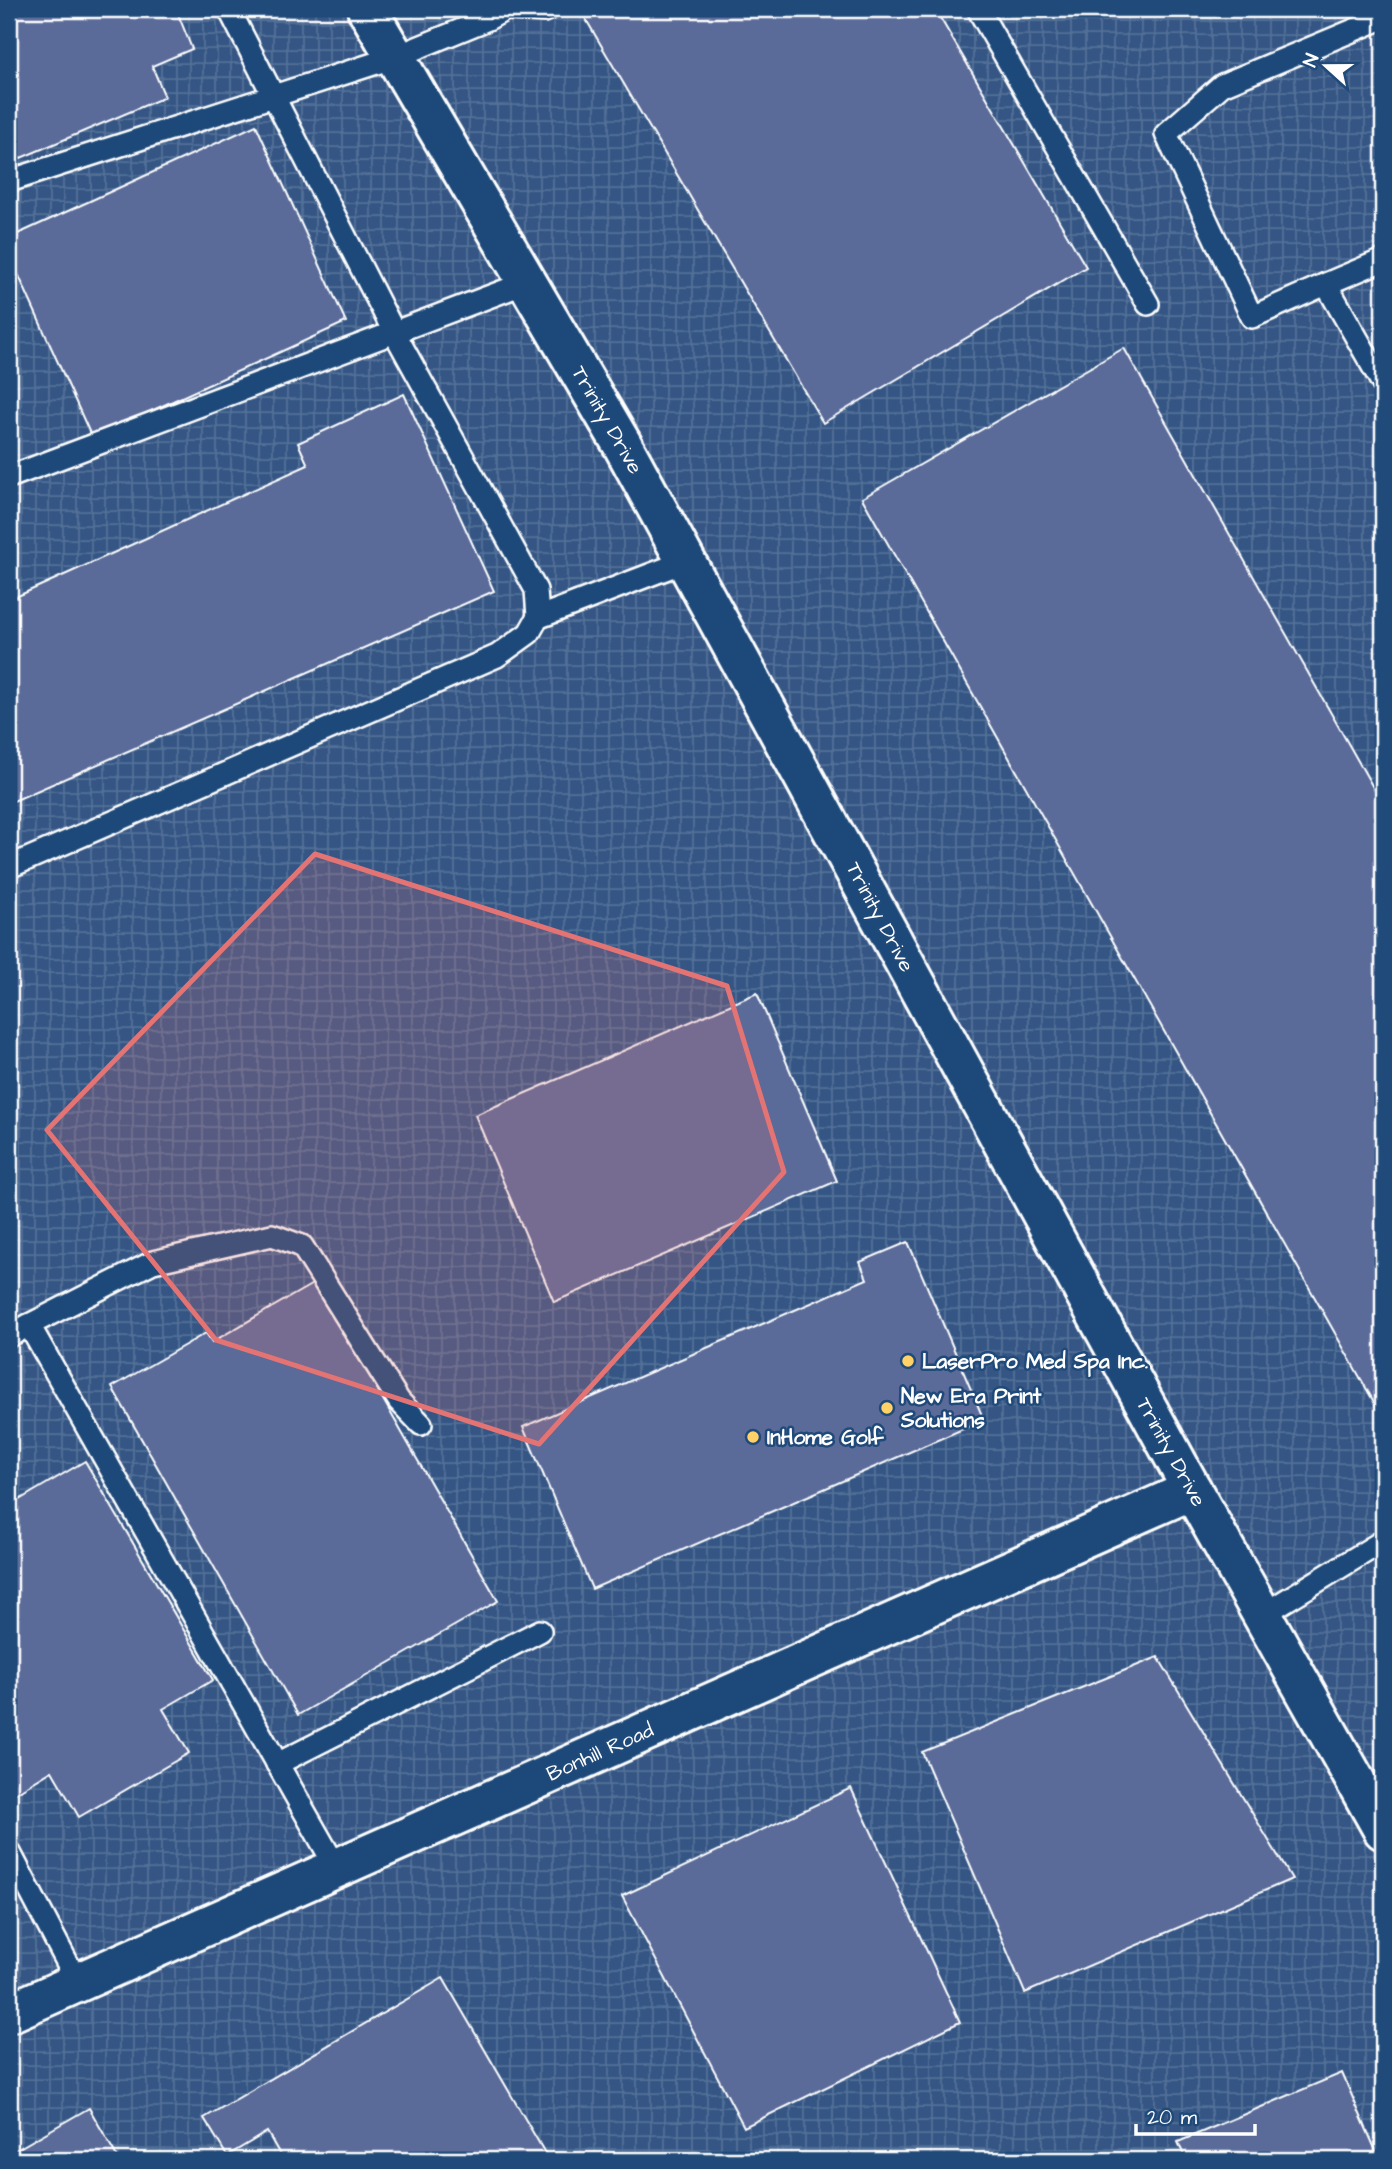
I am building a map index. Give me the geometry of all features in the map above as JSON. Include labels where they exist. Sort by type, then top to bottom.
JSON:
[{"type":"street","name":"Trinity Drive","points":[[367,9],[622,444],[1192,1490],[1383,1830]]},
{"type":"street","name":"Bonhill Road","points":[[9,2013],[1192,1490]]},
{"type":"lane","points":[[9,867],[497,656],[529,634],[537,618],[536,590],[394,332],[229,9]]},
{"type":"lane","points":[[9,181],[395,57],[506,9],[549,9]]},
{"type":"lane","points":[[978,9],[1148,304]]},
{"type":"lane","points":[[1383,18],[1222,85],[1166,134],[1252,317],[1383,260]]},
{"type":"lane","points":[[9,476],[528,282]]},
{"type":"lane","points":[[1326,284],[1383,384]]},
{"type":"lane","points":[[537,618],[686,561]]},
{"type":"lane","points":[[9,1336],[153,1262],[272,1235],[302,1247],[399,1401],[421,1424]]},
{"type":"lane","points":[[29,1325],[337,1869]]},
{"type":"lane","points":[[1262,1615],[1382,1545]]},
{"type":"lane","points":[[277,1764],[540,1631]]},
{"type":"lane","points":[[9,1851],[78,1983]]},
{"type":"highlighted area","points":[[315,854],[727,986],[784,1172],[539,1444],[216,1340],[47,1130]]},
{"type":"shaded area","points":[[9,9],[1383,9],[1383,2160],[9,2160]]},
{"type":"building","points":[[9,9],[176,9],[192,49],[152,66],[165,97],[9,163]]},
{"type":"building","points":[[935,9],[1086,267],[823,423],[581,11]]},
{"type":"building","points":[[256,125],[346,322],[92,438],[9,254],[9,238]]},
{"type":"building","points":[[1124,348],[1383,805],[1383,1418],[862,498]]},
{"type":"building","points":[[404,394],[494,591],[9,803],[9,600],[308,465],[298,443]]},
{"type":"building","points":[[757,993],[837,1181],[554,1302],[475,1115]]},
{"type":"building","points":[[908,1242],[984,1420],[592,1589],[523,1427],[867,1279],[860,1262]]},
{"type":"building","points":[[316,1282],[498,1601],[298,1715],[112,1387],[206,1333],[212,1342]]},
{"type":"building","points":[[85,1461],[213,1680],[163,1709],[189,1753],[79,1817],[52,1771],[9,1797],[9,1506]]},
{"type":"building","points":[[1158,1657],[1292,1879],[1025,1993],[922,1752]]},
{"type":"building","points":[[851,1788],[960,2022],[744,2127],[622,1896]]},
{"type":"building","points":[[443,1978],[549,2160],[283,2160],[267,2132],[227,2156],[204,2118]]},
{"type":"building","points":[[1342,2073],[1380,2160],[1186,2160],[1178,2142]]},
{"type":"building","points":[[89,2108],[119,2160],[9,2160],[9,2154]]},
{"type":"place","name":"LaserPro Med Spa Inc.","points":[[908,1361]]},
{"type":"place","name":"New Era Print Solutions","points":[[887,1408]]},
{"type":"place","name":"InHome Golf","points":[[753,1437]]}]
